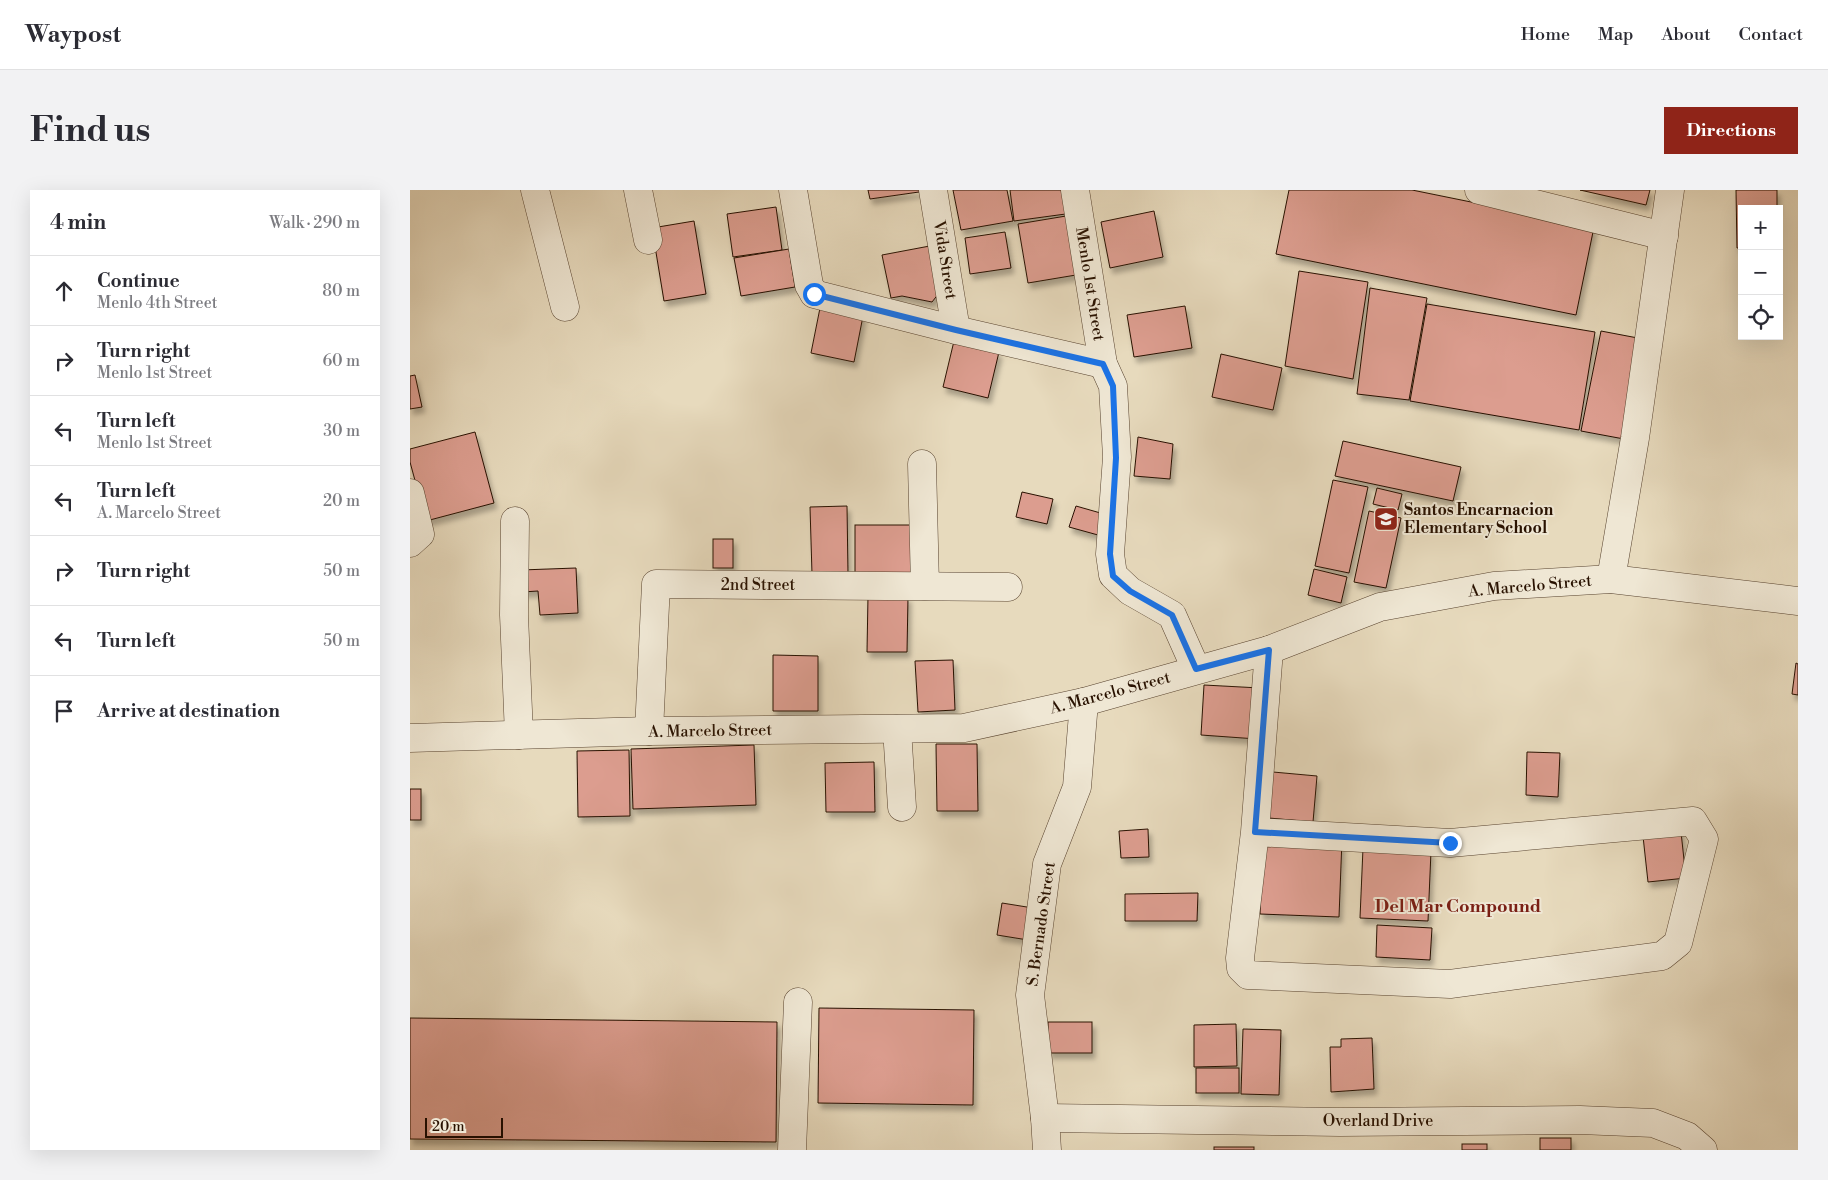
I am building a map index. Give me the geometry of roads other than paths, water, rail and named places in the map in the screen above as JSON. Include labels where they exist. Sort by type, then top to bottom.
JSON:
[{"type":"street","points":[[535,190],[565,307]]},
{"type":"street","points":[[638,190],[648,240]]},
{"type":"street","points":[[793,190],[809,285],[814,294],[956,330],[1103,364]]},
{"type":"street","name":"Vida Street","points":[[934,190],[956,330]]},
{"type":"street","name":"Menlo 1st Street","points":[[1075,190],[1103,364],[1113,386],[1116,458],[1110,554],[1113,576],[1130,591],[1172,615],[1196,669]]},
{"type":"street","points":[[1479,190],[1664,236]]},
{"type":"street","points":[[1611,579],[1636,429],[1670,190]]},
{"type":"street","points":[[922,464],[925,586]]},
{"type":"street","points":[[410,493],[420,534],[410,543]]},
{"type":"street","points":[[515,521],[514,615],[519,735]]},
{"type":"street","name":"A. Marcelo Street","points":[[410,738],[649,731],[964,728],[1084,702],[1269,650],[1380,608],[1494,586],[1611,579],[1798,601]]},
{"type":"street","name":"2nd Street","points":[[649,731],[656,584],[1008,586]]},
{"type":"street","points":[[1255,832],[1450,843],[1693,821],[1704,839],[1678,943],[1662,956],[1450,984],[1248,975],[1240,968],[1240,958],[1255,832],[1269,650]]},
{"type":"street","name":"S. Bernado Street","points":[[1047,1150],[1046,1118],[1030,995],[1047,864],[1077,787],[1084,702]]},
{"type":"street","points":[[897,729],[902,807]]},
{"type":"street","points":[[792,1150],[798,1002]]},
{"type":"street","name":"Overland Drive","points":[[1046,1118],[1340,1122],[1580,1120],[1653,1123],[1687,1136],[1703,1150]]},
{"type":"place","name":"Santos Encarnacion Elementary School","points":[[1386,519]]},
{"type":"district","name":"Del Mar Compound","points":[[1458,906]]}]
